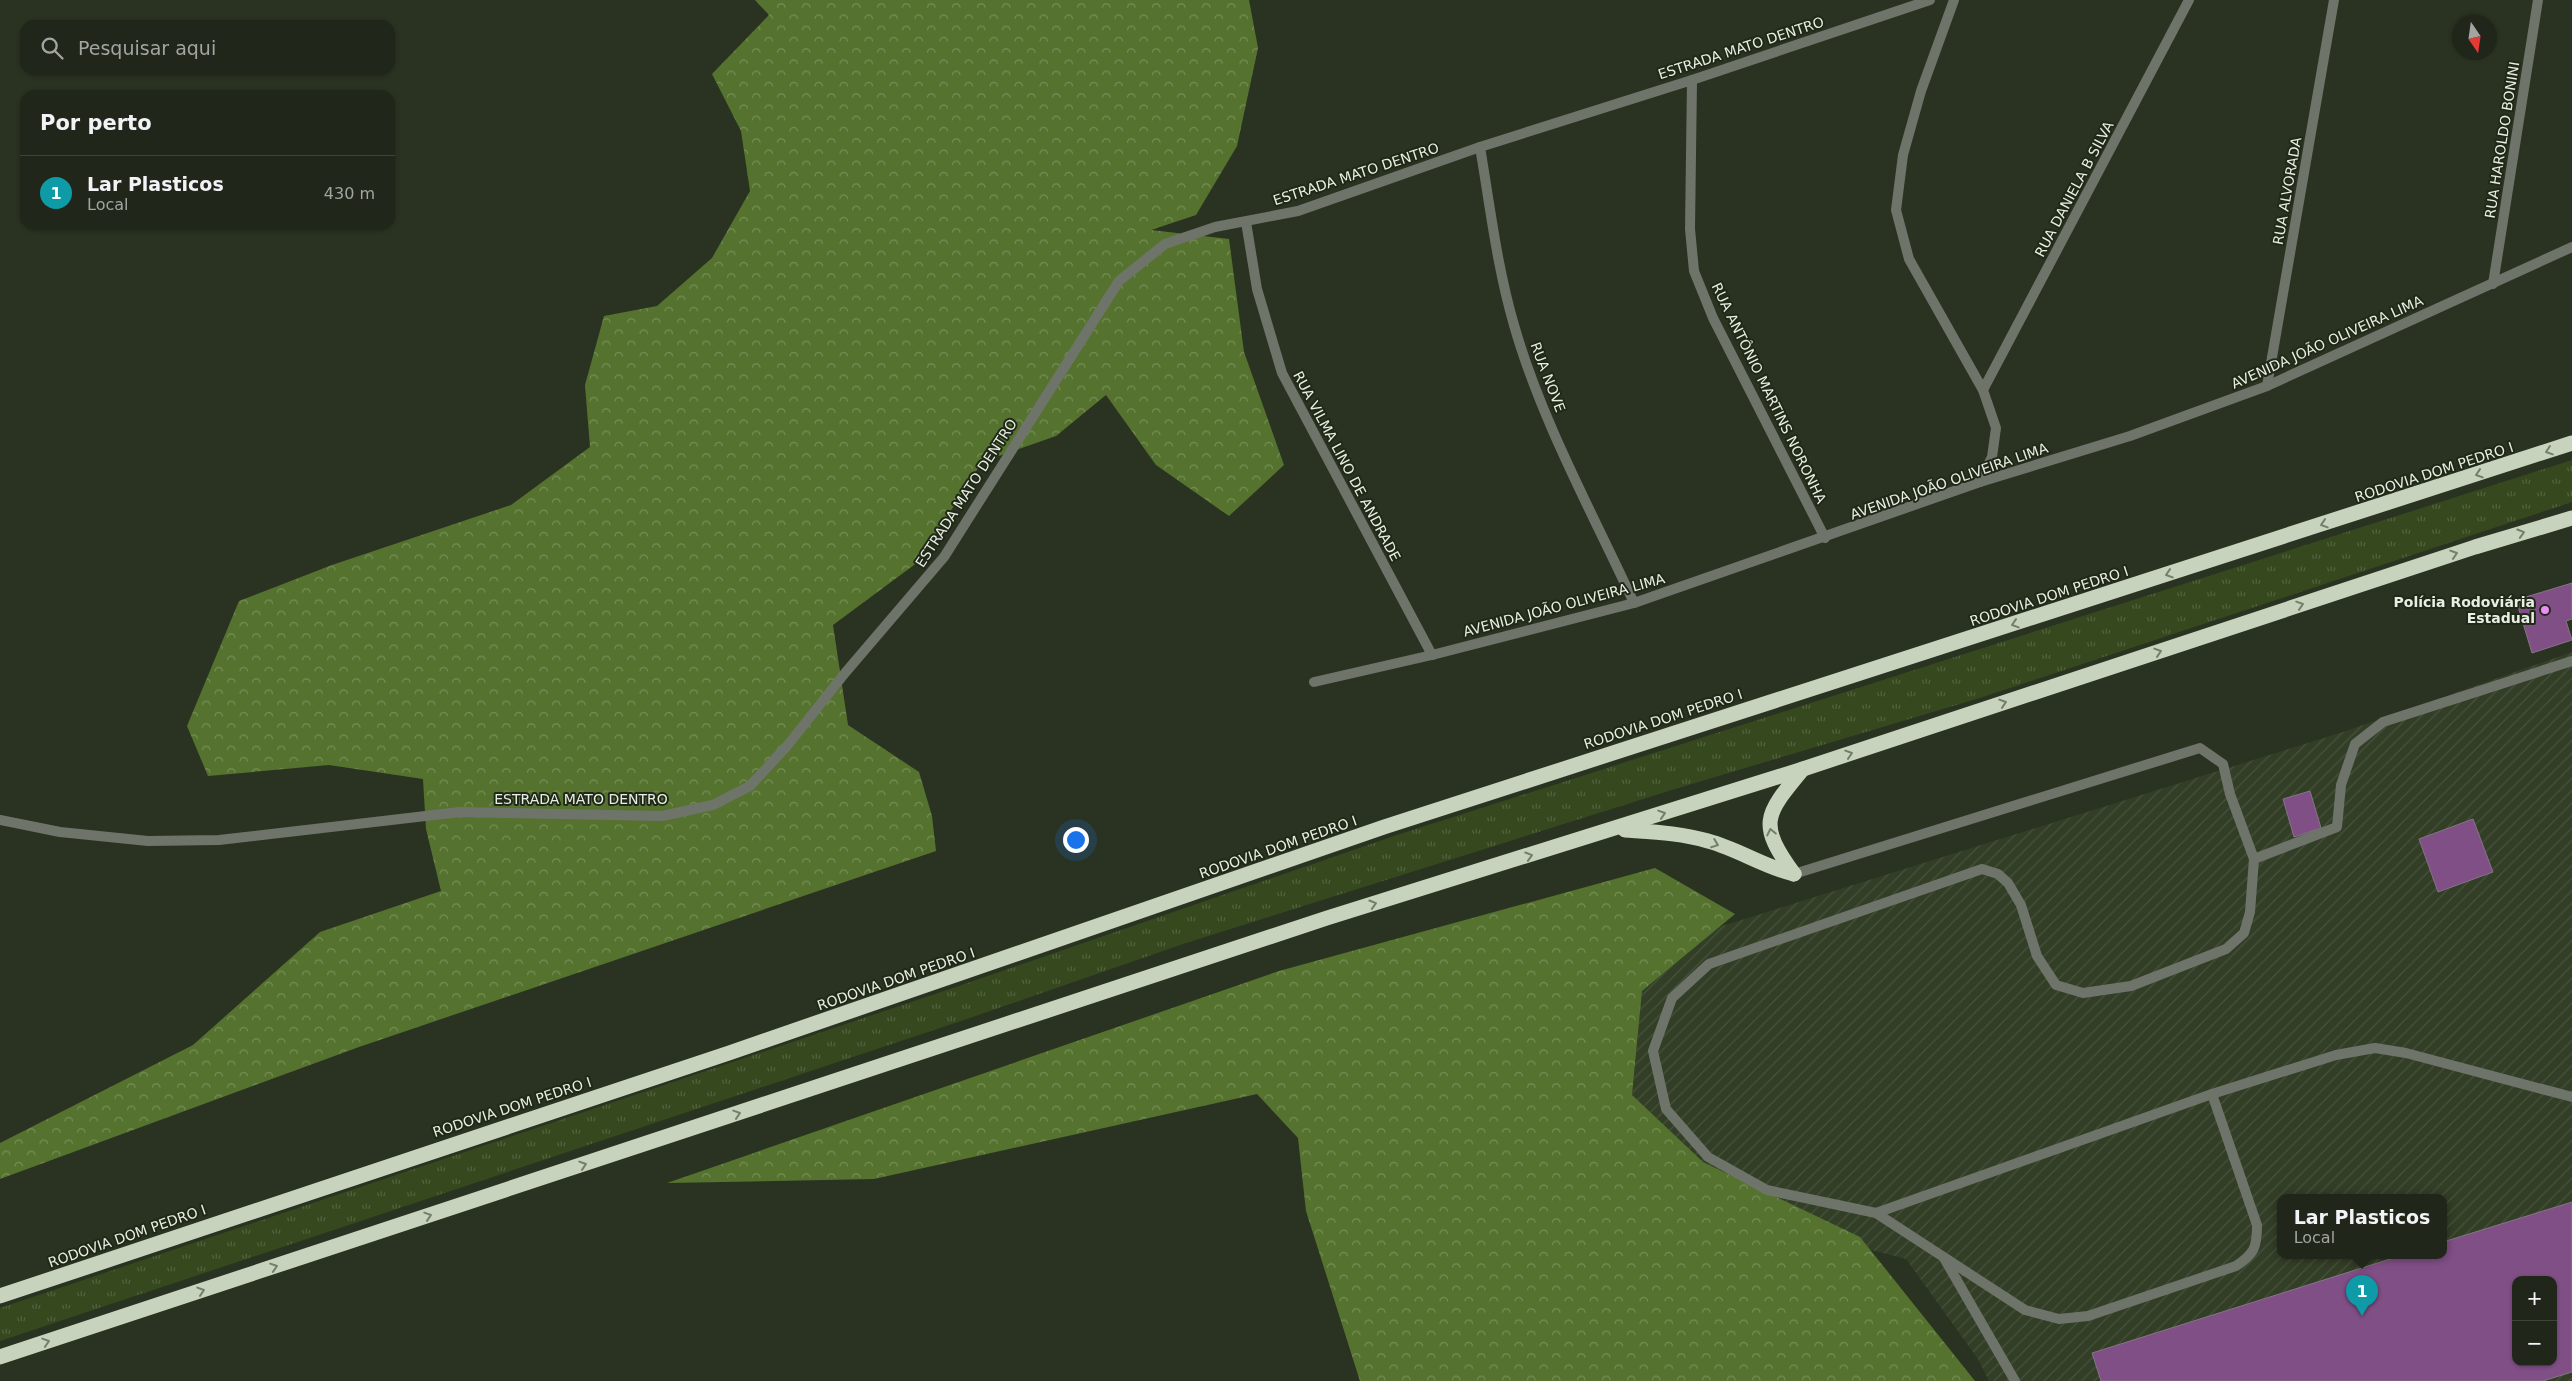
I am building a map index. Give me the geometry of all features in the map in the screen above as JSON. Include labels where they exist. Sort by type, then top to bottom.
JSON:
[{"type":"highway","name":"RODOVIA DOM PEDRO I","points":[[0,1296],[738,1050],[1420,815],[2572,443]]},
{"type":"highway","points":[[0,1357],[1326,918],[1616,829],[1803,769],[2475,547],[2572,518]]},
{"type":"highway","points":[[1794,874],[1774,846],[1769,822],[1776,802],[1803,769]]},
{"type":"highway","points":[[1616,829],[1667,833],[1710,841],[1774,869],[1794,874]]},
{"type":"street","name":"ESTRADA MATO DENTRO","points":[[0,820],[60,832],[148,841],[219,840],[460,812],[662,816],[713,805],[750,786],[787,746],[845,673],[944,557],[1119,281],[1165,244],[1215,227],[1298,211],[1480,147],[1692,80],[1930,0]]},
{"type":"street","points":[[1954,0],[1921,91],[1903,155],[1896,210],[1909,259],[1983,390],[1996,428],[1992,457],[1980,482]]},
{"type":"street","name":"RUA DANIELA B SILVA","points":[[1983,390],[2189,0]]},
{"type":"street","name":"RUA ALVORADA","points":[[2267,386],[2334,0]]},
{"type":"street","name":"RUA HAROLDO BONINI","points":[[2493,284],[2538,0]]},
{"type":"street","name":"RUA ANTÔNIO MARTINS NORONHA","points":[[1692,80],[1690,229],[1694,271],[1713,318],[1825,538]]},
{"type":"street","name":"RUA NOVE","points":[[1480,147],[1503,282],[1514,326],[1540,401],[1634,603]]},
{"type":"street","name":"RUA VILMA LINO DE ANDRADE","points":[[1246,222],[1257,289],[1282,373],[1432,655]]},
{"type":"street","name":"AVENIDA JOÃO OLIVEIRA LIMA","points":[[1314,682],[1432,655],[1634,603],[1825,538],[1980,482],[2130,436],[2267,386],[2572,247]]},
{"type":"street","points":[[2254,859],[2336,827],[2341,785],[2355,744],[2383,722],[2572,661]]},
{"type":"street","points":[[1794,874],[2200,748],[2223,764],[2230,794],[2254,859],[2250,912],[2244,933],[2226,949],[2131,986],[2083,994],[2056,985],[2036,956],[2021,905],[2008,883],[1998,874],[1982,869],[1709,964],[1672,998],[1653,1051],[1666,1109],[1708,1156],[1767,1190],[1876,1213],[2025,1310],[2059,1319],[2088,1316],[2236,1266],[2250,1257],[2257,1242],[2257,1226],[2212,1094]]},
{"type":"street","points":[[1876,1213],[2212,1094],[2336,1055],[2375,1048],[2406,1053],[2572,1097]]},
{"type":"street","points":[[1943,1257],[2015,1381]]},
{"type":"shaded area","points":[[2572,652],[2572,1381],[1989,1381],[1978,1359],[1906,1259],[1844,1243],[1668,1147],[1632,1095],[1642,991],[1719,927],[2343,732]]},
{"type":"green space","points":[[755,0],[1249,0],[1258,48],[1237,146],[1196,215],[1151,230],[1229,239],[1244,352],[1284,465],[1229,516],[1156,465],[1106,395],[1056,436],[982,462],[918,562],[833,625],[848,725],[919,772],[932,816],[936,851],[359,1047],[0,1179],[0,1143],[193,1045],[320,932],[441,891],[426,829],[423,779],[329,765],[208,776],[187,726],[239,601],[332,565],[511,505],[590,447],[585,385],[604,316],[657,306],[712,258],[750,191],[741,131],[712,74],[769,15]]},
{"type":"green space","points":[[2572,460],[2572,502],[1983,697],[1675,789],[1186,943],[961,1021],[0,1341],[0,1308],[953,988],[1400,834]]},
{"type":"green space","points":[[1655,868],[1735,914],[1642,991],[1632,1095],[1703,1162],[1860,1237],[1975,1381],[1360,1381],[1306,1211],[1298,1138],[1257,1094],[874,1179],[667,1183],[1279,971]]},
{"type":"building","name":"Polícia Rodoviária Estadual","points":[[2572,583],[2572,619],[2566,621],[2572,640],[2532,653],[2516,600]]},
{"type":"building","points":[[2310,791],[2321,828],[2294,837],[2283,799]]},
{"type":"building","points":[[2473,819],[2493,872],[2438,892],[2419,839]]},
{"type":"building","points":[[2572,1202],[2572,1372],[2543,1381],[2101,1381],[2092,1353],[2390,1259],[2447,1259],[2447,1241]]},
{"type":"place","name":"Polícia Rodoviária Estadual","points":[[2545,610]]},
{"type":"place","name":"Lar Plasticos","points":[[2362,1316]]}]
